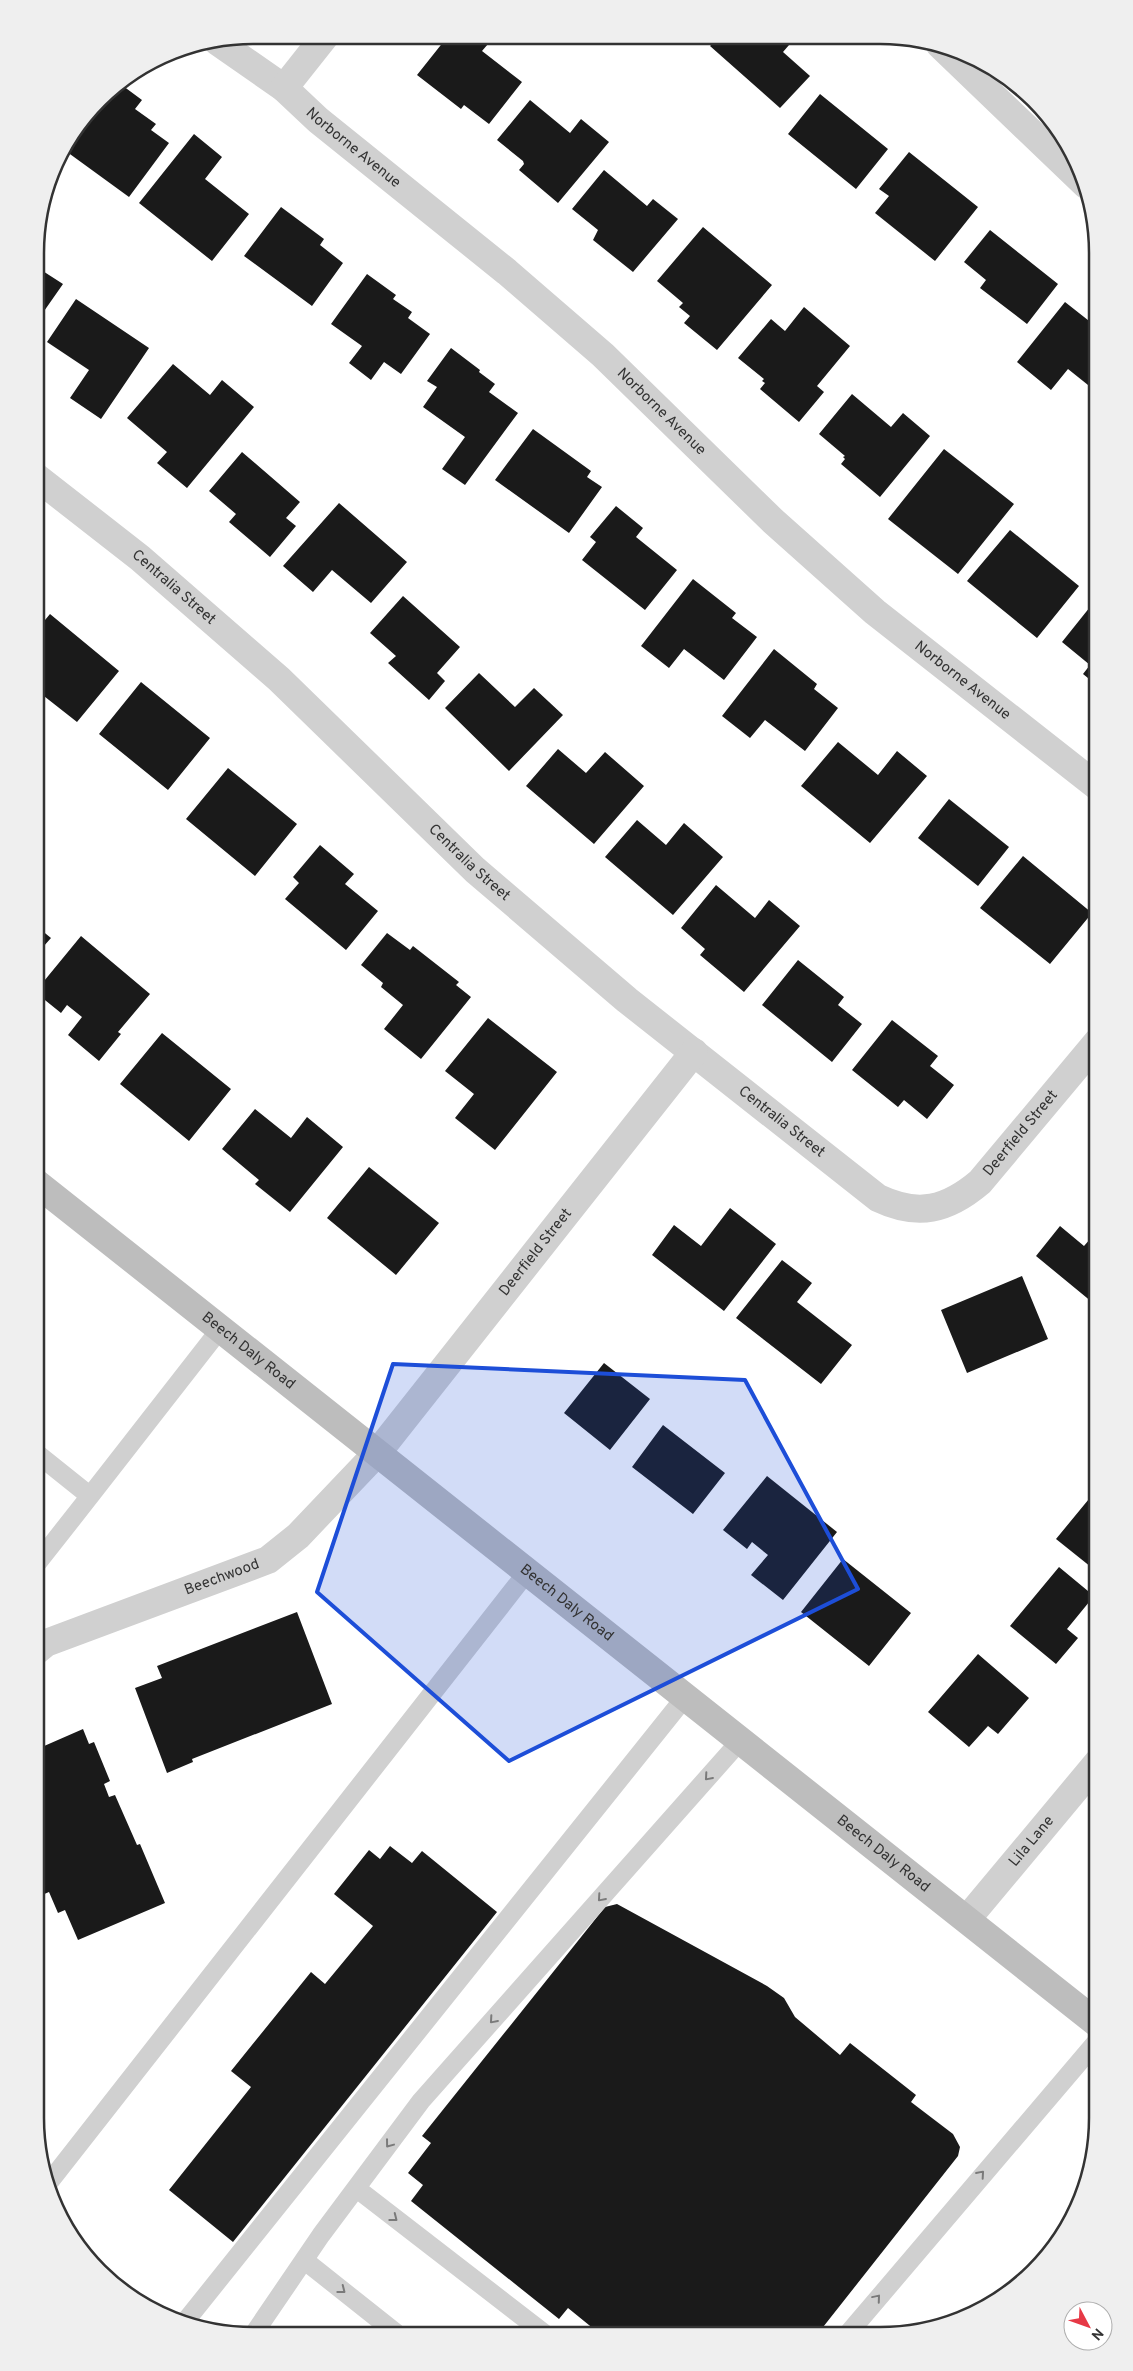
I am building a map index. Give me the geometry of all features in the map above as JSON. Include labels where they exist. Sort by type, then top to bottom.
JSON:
[{"type":"main road","name":"Beech Daly Road","points":[[44,1189],[1089,2017]]},
{"type":"street","points":[[284,88],[320,44]]},
{"type":"street","name":"Norborne Avenue","points":[[224,46],[284,88],[318,120],[499,266],[602,355],[773,521],[875,612],[1089,780]]},
{"type":"street","points":[[953,57],[1073,172]]},
{"type":"street","name":"Centralia Street","points":[[44,483],[140,558],[272,672],[475,870],[627,1000],[878,1198],[894,1206],[912,1209],[930,1208]]},
{"type":"street","name":"Deerfield Street","points":[[378,1452],[694,1052]]},
{"type":"street","name":"Deerfield Street","points":[[930,1208],[942,1206],[962,1197],[980,1182],[1089,1052]]},
{"type":"street","name":"Beechwood","points":[[44,1644],[268,1560],[298,1536],[330,1499],[378,1452]]},
{"type":"street","name":"Lila Lane","points":[[967,1920],[1089,1773]]},
{"type":"lane","points":[[44,1555],[220,1328]]},
{"type":"lane","points":[[44,1459],[90,1496]]},
{"type":"lane","points":[[53,2178],[528,1571]]},
{"type":"lane","points":[[189,2317],[686,1696]]},
{"type":"lane","points":[[258,2327],[304,2260],[421,2101],[741,1740]]},
{"type":"lane","points":[[854,2327],[1089,2051]]},
{"type":"lane","points":[[356,2188],[536,2327]]},
{"type":"lane","points":[[304,2260],[388,2327]]},
{"type":"highlighted area","points":[[393,1364],[745,1380],[858,1589],[509,1761],[317,1592]]},
{"type":"building","points":[[442,44],[488,44],[482,51],[522,82],[489,124],[464,105],[461,109],[417,75]]},
{"type":"building","points":[[712,44],[790,44],[783,52],[810,76],[780,108],[710,46]]},
{"type":"building","points":[[125,88],[142,100],[135,109],[156,124],[151,130],[169,143],[129,197],[69,153],[96,115]]},
{"type":"building","points":[[820,94],[888,149],[856,189],[788,134]]},
{"type":"building","points":[[530,100],[570,133],[581,119],[609,142],[558,203],[519,170],[524,164],[523,161],[497,140]]},
{"type":"building","points":[[194,134],[222,157],[205,179],[249,214],[212,261],[139,203]]},
{"type":"building","points":[[909,152],[978,207],[935,261],[875,213],[889,196],[879,189]]},
{"type":"building","points":[[604,170],[647,206],[653,199],[678,219],[633,272],[593,240],[598,230],[572,209]]},
{"type":"building","points":[[281,207],[324,239],[320,245],[343,263],[312,306],[244,256]]},
{"type":"building","points":[[703,227],[772,285],[717,350],[684,323],[690,316],[679,307],[683,303],[657,281]]},
{"type":"building","points":[[990,230],[1058,284],[1027,324],[980,288],[986,280],[964,262]]},
{"type":"building","points":[[44,272],[63,284],[44,311]]},
{"type":"building","points":[[367,274],[396,295],[393,299],[412,312],[408,318],[430,334],[401,374],[384,362],[371,380],[349,363],[362,346],[331,324]]},
{"type":"building","points":[[76,299],[149,348],[101,419],[70,398],[89,370],[47,342]]},
{"type":"building","points":[[1065,302],[1089,321],[1089,386],[1068,369],[1051,390],[1017,362]]},
{"type":"building","points":[[804,307],[850,346],[817,386],[824,392],[799,422],[760,389],[765,383],[762,381],[764,379],[738,358],[771,319],[785,331]]},
{"type":"building","points":[[451,348],[495,384],[489,392],[518,413],[465,485],[442,469],[465,437],[423,407],[437,387],[427,381]]},
{"type":"building","points":[[173,364],[210,395],[222,380],[254,407],[187,488],[157,463],[167,452],[127,418]]},
{"type":"building","points":[[852,394],[891,427],[903,413],[930,436],[880,497],[841,464],[845,456],[819,434]]},
{"type":"building","points":[[533,429],[591,471],[587,477],[602,487],[569,533],[495,480]]},
{"type":"building","points":[[944,449],[1014,504],[958,574],[888,519]]},
{"type":"building","points":[[242,452],[300,502],[286,518],[296,526],[270,557],[229,522],[236,514],[209,491]]},
{"type":"building","points":[[339,503],[407,562],[371,603],[332,570],[313,592],[283,566]]},
{"type":"building","points":[[616,506],[643,528],[636,537],[677,570],[645,610],[582,560],[596,542],[590,537]]},
{"type":"building","points":[[1010,530],[1079,586],[1037,638],[967,581]]},
{"type":"building","points":[[693,579],[736,613],[732,618],[757,637],[724,680],[684,649],[669,668],[641,646]]},
{"type":"building","points":[[403,596],[460,647],[437,673],[445,681],[429,700],[388,663],[396,656],[370,633]]},
{"type":"building","points":[[1089,608],[1089,664],[1062,642]]},
{"type":"building","points":[[50,614],[119,671],[77,722],[44,696],[44,621]]},
{"type":"building","points":[[774,649],[817,684],[814,689],[838,708],[805,751],[765,720],[750,738],[722,716]]},
{"type":"building","points":[[1089,666],[1089,679],[1083,674]]},
{"type":"building","points":[[479,673],[515,707],[534,688],[563,715],[509,771],[445,708]]},
{"type":"building","points":[[141,682],[210,738],[168,790],[99,734]]},
{"type":"building","points":[[838,742],[878,775],[897,751],[927,776],[870,843],[801,786]]},
{"type":"building","points":[[558,749],[586,773],[605,752],[644,786],[594,844],[526,786]]},
{"type":"building","points":[[228,768],[297,824],[255,876],[186,819]]},
{"type":"building","points":[[949,799],[1009,847],[978,886],[918,838]]},
{"type":"building","points":[[637,820],[666,845],[684,823],[723,857],[673,915],[605,857]]},
{"type":"building","points":[[320,845],[354,874],[345,884],[378,911],[346,950],[285,899],[299,883],[293,877]]},
{"type":"building","points":[[1023,856],[1089,911],[1089,917],[1050,964],[980,908]]},
{"type":"building","points":[[716,885],[755,918],[769,900],[800,926],[744,992],[700,955],[705,949],[681,928]]},
{"type":"building","points":[[44,932],[51,938],[44,946]]},
{"type":"building","points":[[387,933],[410,950],[413,946],[459,982],[456,985],[471,997],[421,1059],[384,1029],[403,1005],[381,987],[383,983],[361,965]]},
{"type":"building","points":[[81,936],[150,994],[118,1032],[121,1034],[99,1061],[68,1035],[82,1017],[67,1005],[61,1013],[44,999],[44,981]]},
{"type":"building","points":[[798,960],[844,997],[838,1005],[862,1024],[832,1062],[762,1005]]},
{"type":"building","points":[[488,1018],[557,1072],[495,1150],[455,1118],[474,1094],[445,1071]]},
{"type":"building","points":[[892,1020],[938,1056],[930,1066],[954,1085],[927,1119],[904,1100],[898,1107],[852,1070]]},
{"type":"building","points":[[162,1033],[231,1089],[189,1141],[120,1084]]},
{"type":"building","points":[[255,1109],[291,1138],[307,1117],[343,1147],[290,1212],[255,1184],[259,1180],[222,1149]]},
{"type":"building","points":[[369,1167],[439,1223],[396,1275],[327,1218]]},
{"type":"building","points":[[730,1208],[776,1244],[724,1311],[652,1255],[674,1225],[701,1246]]},
{"type":"building","points":[[1060,1226],[1084,1246],[1089,1240],[1089,1300],[1036,1256]]},
{"type":"building","points":[[782,1260],[812,1283],[797,1302],[852,1345],[821,1384],[736,1318]]},
{"type":"building","points":[[1022,1276],[1048,1339],[967,1373],[941,1310]]},
{"type":"building","points":[[604,1363],[650,1399],[610,1450],[564,1413]]},
{"type":"building","points":[[663,1425],[725,1473],[693,1514],[632,1467]]},
{"type":"building","points":[[767,1476],[837,1532],[783,1600],[751,1575],[768,1555],[752,1542],[747,1549],[723,1530]]},
{"type":"building","points":[[1089,1499],[1089,1565],[1056,1539]]},
{"type":"building","points":[[843,1559],[911,1613],[869,1666],[801,1612]]},
{"type":"building","points":[[1059,1567],[1089,1592],[1089,1602],[1067,1629],[1078,1638],[1056,1664],[1010,1626]]},
{"type":"building","points":[[297,1612],[332,1704],[192,1759],[193,1762],[167,1773],[135,1688],[162,1678],[157,1666]]},
{"type":"building","points":[[978,1654],[1029,1698],[998,1734],[988,1726],[969,1747],[928,1712]]},
{"type":"building","points":[[83,1729],[89,1744],[94,1742],[110,1781],[104,1784],[109,1797],[115,1795],[137,1845],[140,1844],[165,1903],[78,1940],[65,1910],[58,1913],[49,1892],[44,1894],[44,1746]]},
{"type":"building","points":[[390,1846],[412,1863],[422,1851],[497,1912],[233,2242],[169,2190],[251,2087],[231,2071],[311,1972],[325,1984],[373,1926],[334,1894],[369,1850],[380,1859]]},
{"type":"building","points":[[617,1904],[767,1986],[784,1998],[795,2017],[840,2055],[850,2043],[916,2095],[911,2102],[953,2134],[960,2147],[958,2156],[823,2327],[591,2327],[568,2308],[559,2319],[411,2201],[423,2185],[408,2173],[431,2143],[422,2136],[605,1907]]}]
